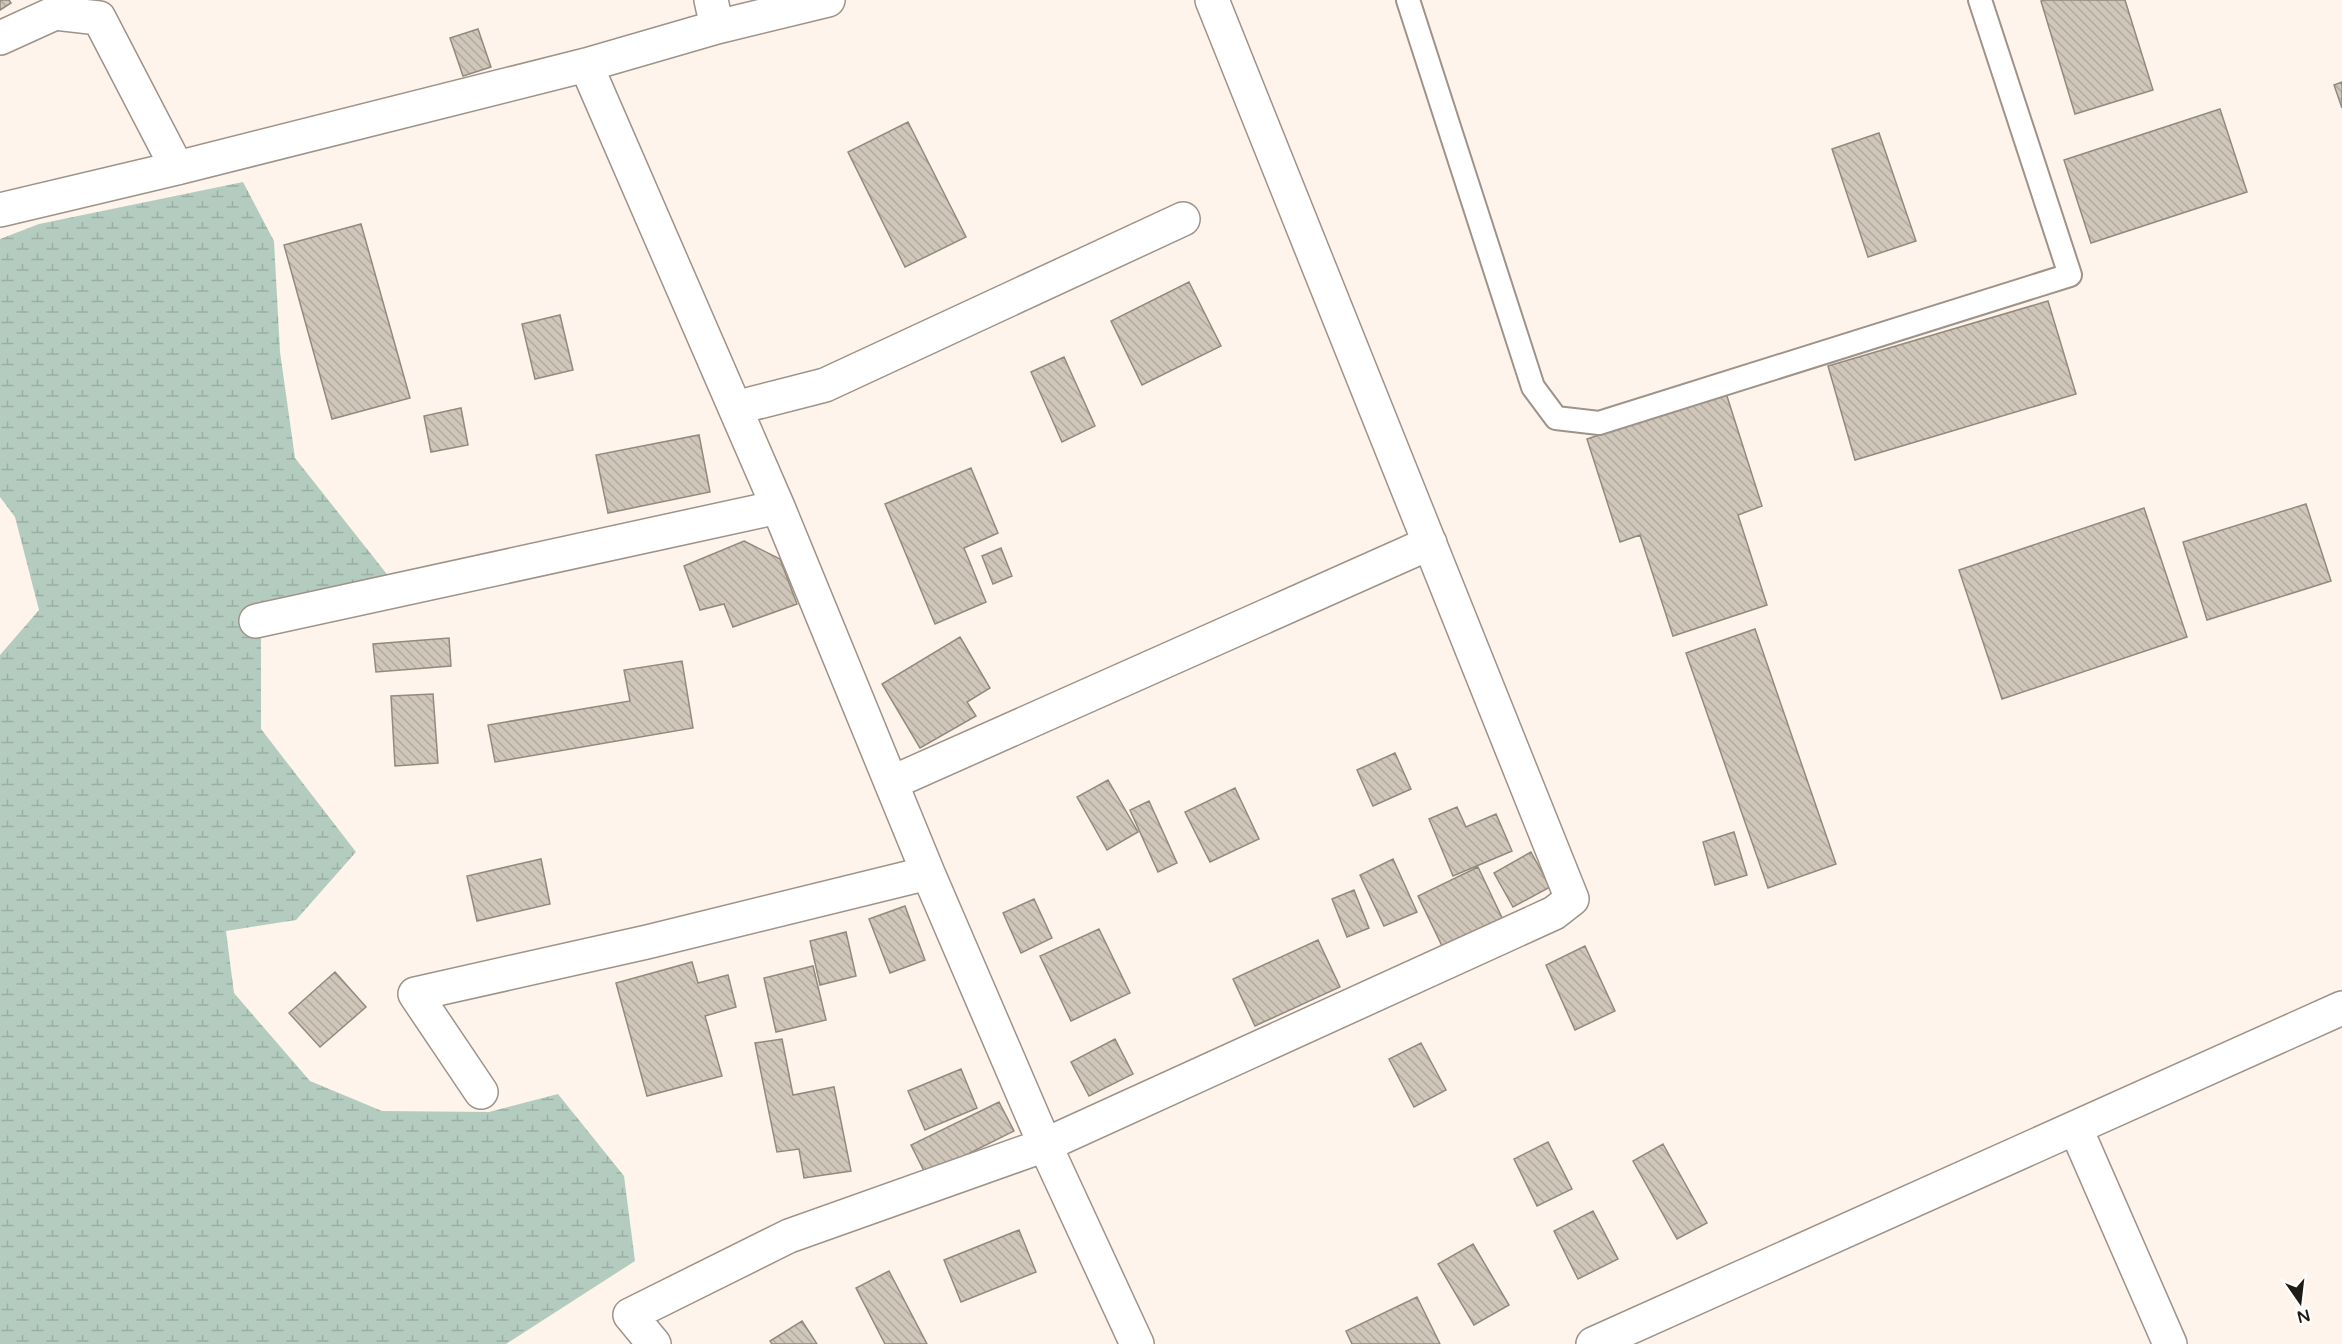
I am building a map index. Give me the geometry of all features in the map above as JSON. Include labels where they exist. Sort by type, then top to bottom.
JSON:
[{"type":"street","points":[[0,210],[586,65],[714,14],[828,0]]},
{"type":"street","points":[[654,1344],[630,1315],[789,1236],[1045,1145],[1554,913],[1572,899],[1212,0]]},
{"type":"street","points":[[0,38],[55,13],[99,18],[177,168]]},
{"type":"street","points":[[586,65],[778,507],[928,873],[1045,1145],[1137,1344]]},
{"type":"street","points":[[735,408],[825,385],[1184,219]]},
{"type":"street","points":[[256,621],[778,507]]},
{"type":"street","points":[[891,783],[1430,543]]},
{"type":"street","points":[[481,1092],[415,994],[647,942],[928,873]]},
{"type":"street","points":[[1593,1344],[2342,1008]]},
{"type":"street","points":[[2076,1129],[2170,1344]]},
{"type":"lane","points":[[1408,0],[1533,387],[1556,418],[1599,423],[2070,275],[1980,0]]},
{"type":"green space","points":[[243,182],[274,241],[280,352],[295,458],[390,578],[261,633],[261,729],[356,852],[296,920],[226,931],[234,993],[310,1081],[382,1111],[489,1112],[558,1094],[624,1176],[635,1261],[506,1344],[0,1344],[0,655],[39,610],[15,517],[0,497],[0,239],[39,224]]},
{"type":"building","points":[[0,0],[9,0],[11,3],[0,10]]},
{"type":"building","points":[[2125,0],[2153,90],[2075,114],[2041,1]]},
{"type":"building","points":[[478,29],[491,67],[463,76],[450,38]]},
{"type":"building","points":[[2342,82],[2342,108],[2334,85]]},
{"type":"building","points":[[2220,109],[2247,192],[2091,243],[2064,160]]},
{"type":"building","points":[[908,122],[966,237],[905,267],[848,152]]},
{"type":"building","points":[[1879,133],[1916,241],[1868,257],[1832,149]]},
{"type":"building","points":[[361,224],[410,398],[332,419],[284,245]]},
{"type":"building","points":[[1189,282],[1221,346],[1142,385],[1111,321]]},
{"type":"building","points":[[2048,301],[2076,394],[1855,460],[1828,366]]},
{"type":"building","points":[[560,315],[573,370],[535,379],[522,324]]},
{"type":"building","points":[[1064,357],[1095,426],[1062,442],[1031,372]]},
{"type":"building","points":[[1726,393],[1762,506],[1738,515],[1767,605],[1673,636],[1640,535],[1620,542],[1587,439]]},
{"type":"building","points":[[461,408],[468,445],[431,452],[424,416]]},
{"type":"building","points":[[699,435],[710,492],[608,513],[596,455]]},
{"type":"building","points":[[971,468],[998,533],[964,548],[986,602],[935,624],[885,504]]},
{"type":"building","points":[[2306,504],[2331,581],[2207,620],[2183,542]]},
{"type":"building","points":[[2144,508],[2187,637],[2002,699],[1959,570]]},
{"type":"building","points":[[744,541],[780,559],[797,604],[733,627],[724,604],[700,610],[684,566]]},
{"type":"building","points":[[1001,548],[1012,576],[993,584],[982,556]]},
{"type":"building","points":[[1755,629],[1836,864],[1768,888],[1686,653]]},
{"type":"building","points":[[960,637],[990,688],[967,702],[976,716],[920,748],[882,684]]},
{"type":"building","points":[[449,638],[451,666],[376,672],[373,644]]},
{"type":"building","points":[[682,661],[693,728],[495,762],[488,725],[630,701],[624,670]]},
{"type":"building","points":[[433,694],[438,763],[395,766],[391,696]]},
{"type":"building","points":[[1395,753],[1411,789],[1373,806],[1357,770]]},
{"type":"building","points":[[1108,780],[1138,832],[1107,850],[1077,797]]},
{"type":"building","points":[[1235,788],[1259,839],[1210,862],[1185,812]]},
{"type":"building","points":[[1149,801],[1177,863],[1158,872],[1130,810]]},
{"type":"building","points":[[1457,807],[1466,827],[1496,814],[1512,851],[1453,876],[1429,819]]},
{"type":"building","points":[[1734,832],[1747,875],[1715,885],[1703,842]]},
{"type":"building","points":[[1531,852],[1550,887],[1513,907],[1494,873]]},
{"type":"building","points":[[541,859],[550,904],[477,921],[467,876]]},
{"type":"building","points":[[1393,859],[1417,912],[1384,926],[1360,875]]},
{"type":"building","points":[[1478,867],[1504,922],[1444,950],[1418,896]]},
{"type":"building","points":[[1354,890],[1369,928],[1347,937],[1332,899]]},
{"type":"building","points":[[1034,899],[1052,938],[1021,953],[1003,913]]},
{"type":"building","points":[[905,906],[925,960],[890,973],[869,919]]},
{"type":"building","points":[[1099,929],[1130,993],[1071,1021],[1040,956]]},
{"type":"building","points":[[846,932],[856,976],[820,985],[810,941]]},
{"type":"building","points":[[1318,940],[1340,987],[1255,1026],[1233,979]]},
{"type":"building","points":[[1585,946],[1615,1011],[1575,1030],[1546,965]]},
{"type":"building","points":[[692,962],[698,983],[728,975],[736,1007],[705,1016],[722,1076],[647,1096],[616,983]]},
{"type":"building","points":[[813,966],[826,1020],[776,1032],[764,978]]},
{"type":"building","points":[[335,972],[366,1007],[320,1047],[289,1013]]},
{"type":"building","points":[[782,1039],[793,1095],[834,1087],[851,1171],[804,1178],[799,1149],[777,1152],[755,1043]]},
{"type":"building","points":[[1115,1039],[1133,1074],[1089,1096],[1071,1062]]},
{"type":"building","points":[[1421,1043],[1446,1090],[1414,1107],[1389,1059]]},
{"type":"building","points":[[961,1069],[977,1108],[925,1130],[908,1091]]},
{"type":"building","points":[[999,1102],[1014,1131],[926,1175],[911,1145]]},
{"type":"building","points":[[1548,1142],[1572,1189],[1537,1206],[1514,1159]]},
{"type":"building","points":[[1663,1144],[1707,1223],[1677,1239],[1633,1161]]},
{"type":"building","points":[[1593,1211],[1618,1259],[1578,1279],[1554,1231]]},
{"type":"building","points":[[1019,1230],[1036,1272],[961,1302],[944,1260]]},
{"type":"building","points":[[1473,1244],[1509,1305],[1474,1325],[1438,1264]]},
{"type":"building","points":[[889,1271],[927,1344],[885,1344],[856,1288]]},
{"type":"building","points":[[1417,1297],[1440,1344],[1352,1344],[1346,1331]]},
{"type":"building","points":[[802,1321],[817,1344],[772,1344],[770,1341]]}]
